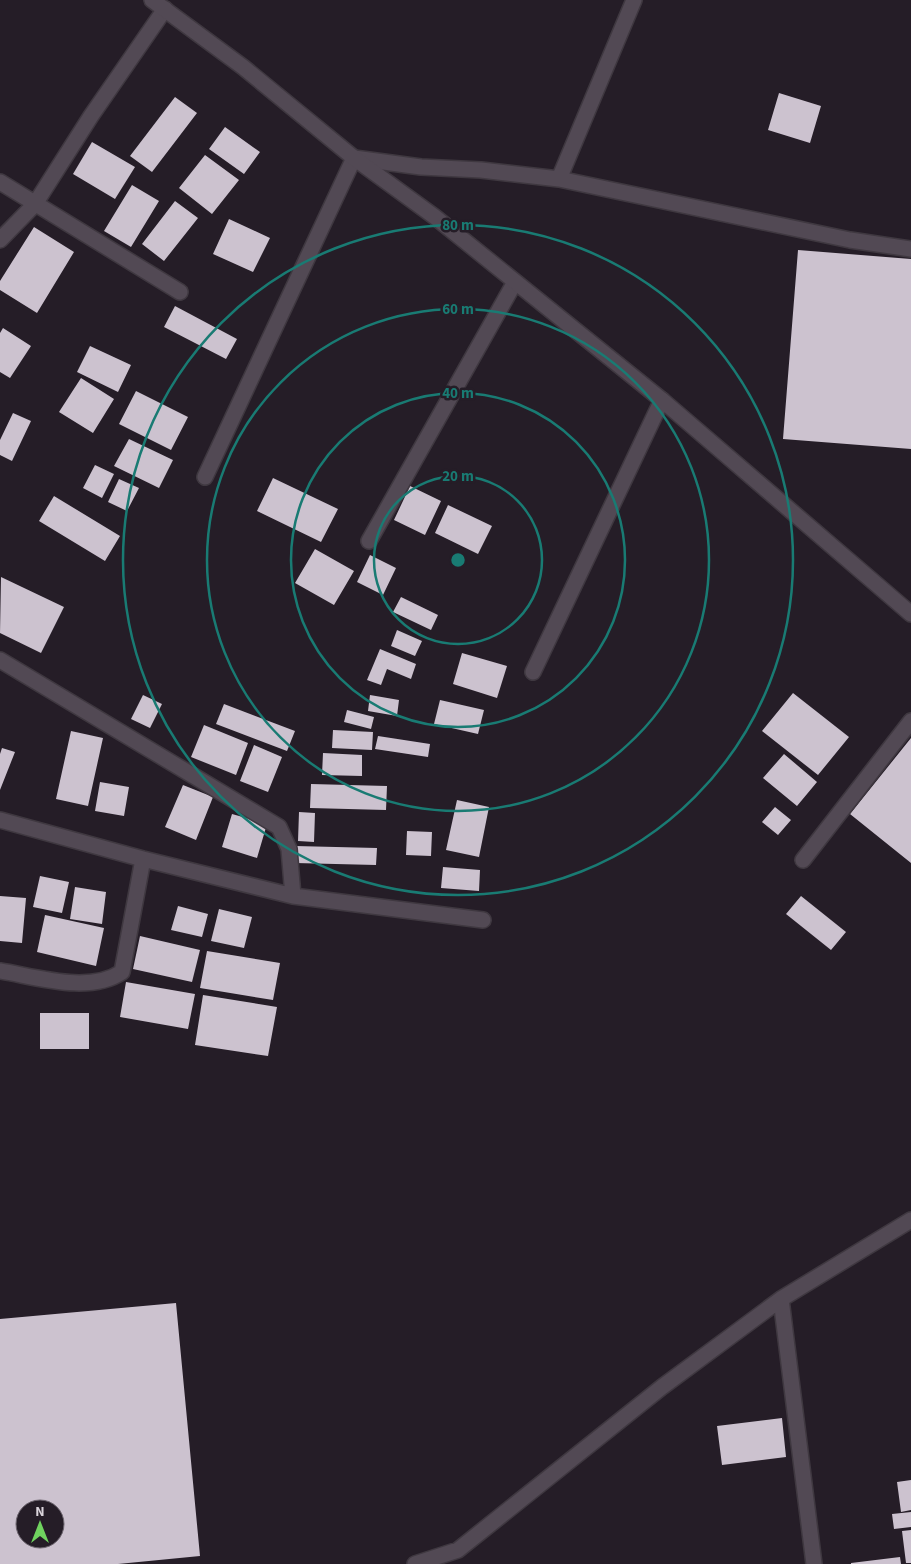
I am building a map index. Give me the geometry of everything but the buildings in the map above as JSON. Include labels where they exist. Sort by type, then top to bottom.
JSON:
[{"type":"street","points":[[152,0],[243,67],[354,158],[436,217],[662,400],[911,614]]},
{"type":"street","points":[[559,179],[634,0]]},
{"type":"street","points":[[0,240],[35,204],[91,116],[165,9]]},
{"type":"street","points":[[354,158],[421,167],[481,170],[559,179],[850,240],[911,249]]},
{"type":"street","points":[[205,477],[354,158]]},
{"type":"street","points":[[0,182],[180,292]]},
{"type":"street","points":[[369,541],[515,282]]},
{"type":"street","points":[[534,672],[662,400]]},
{"type":"street","points":[[0,660],[279,827],[288,849],[293,896]]},
{"type":"street","points":[[803,860],[911,721]]},
{"type":"street","points":[[0,820],[142,859],[293,896],[483,920]]},
{"type":"street","points":[[0,971],[86,984],[102,982],[122,972],[142,859]]},
{"type":"street","points":[[415,1564],[458,1550],[662,1387],[780,1299],[911,1220]]},
{"type":"street","points":[[780,1299],[814,1564]]}]
